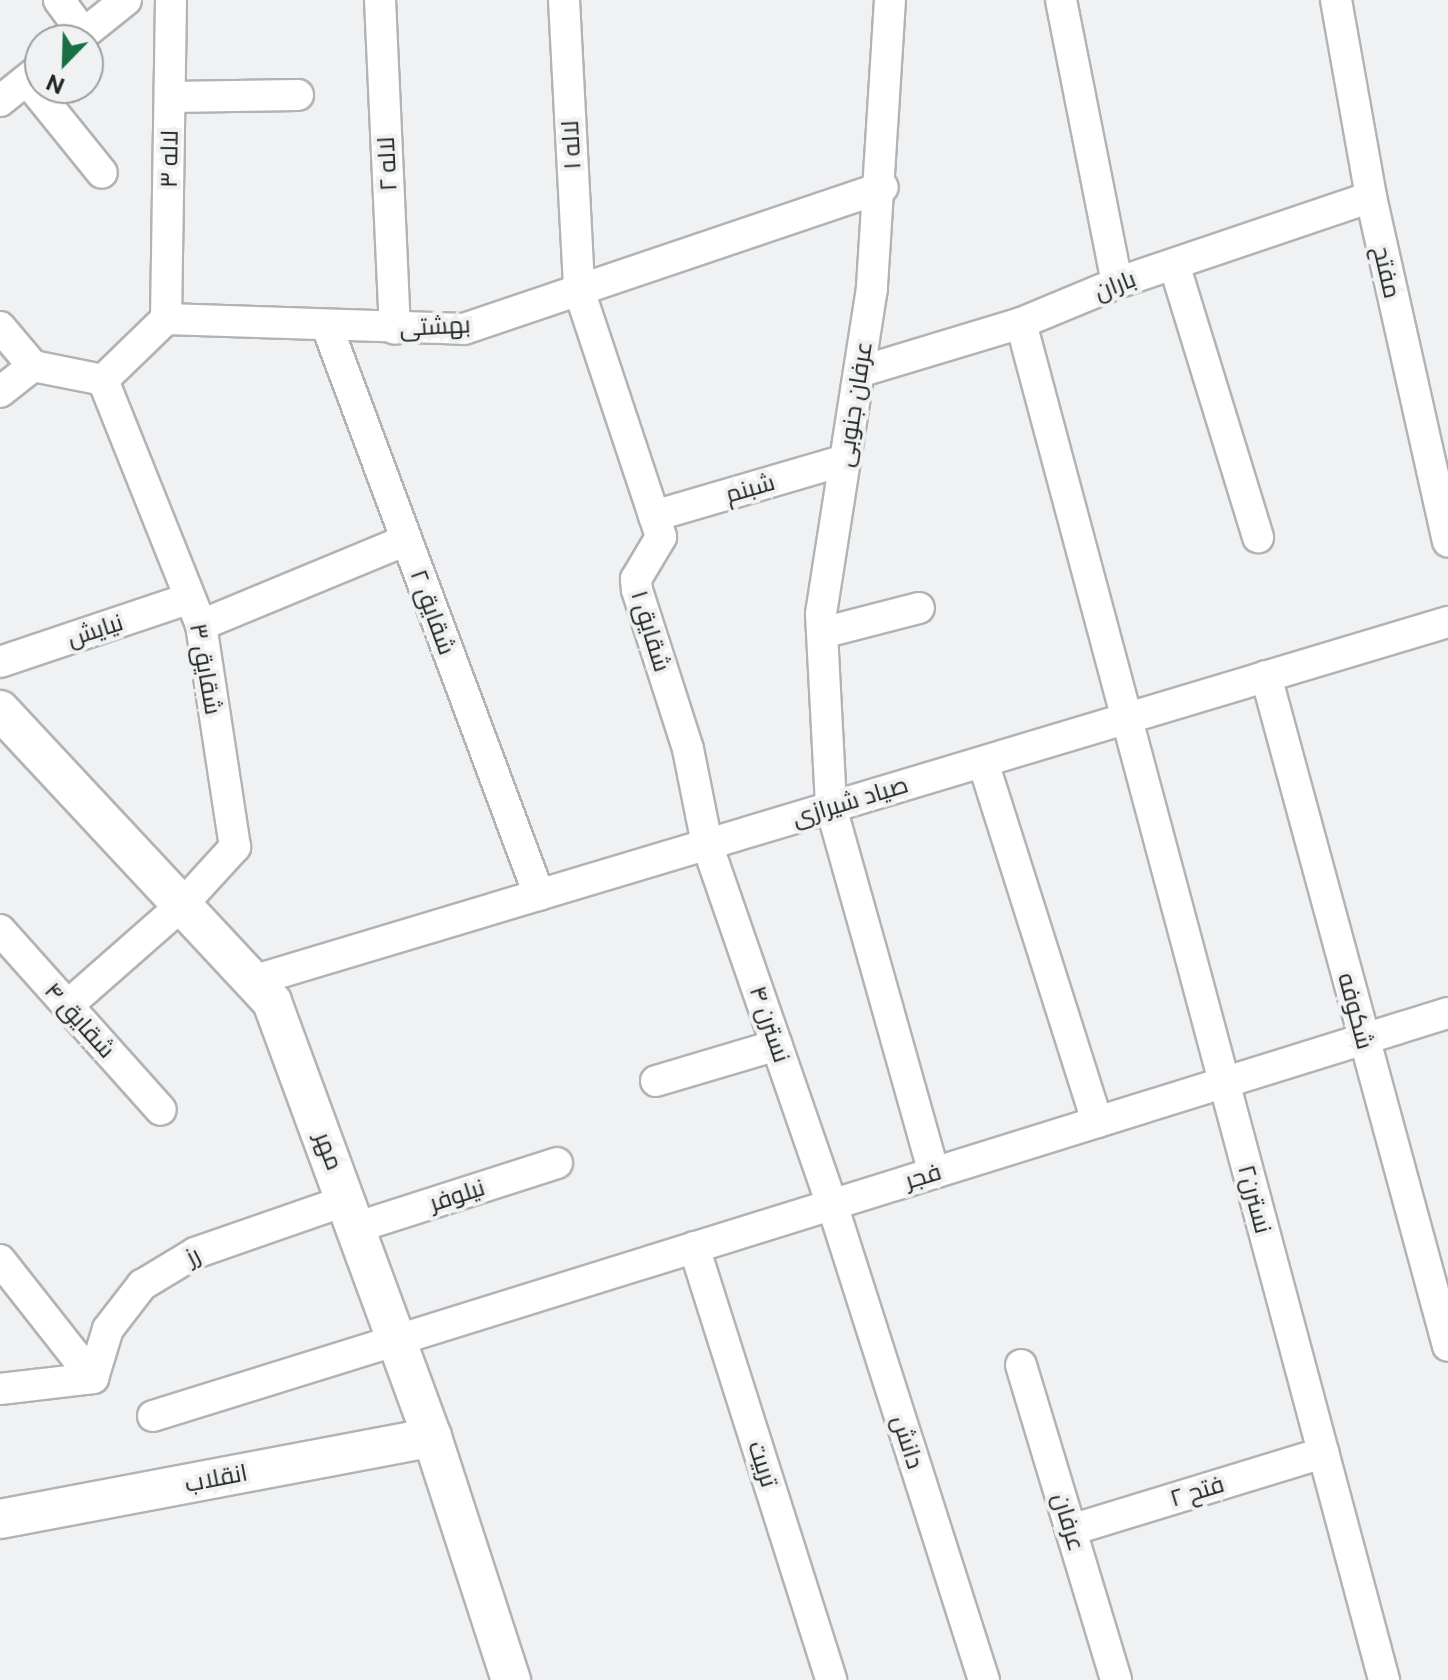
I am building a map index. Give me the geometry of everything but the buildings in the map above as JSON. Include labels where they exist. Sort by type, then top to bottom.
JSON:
[{"type":"street","points":[[59,0],[73,24]]},
{"type":"street","points":[[96,24],[126,0]]},
{"type":"street","name":"لاله ۳","points":[[166,319],[171,0]]},
{"type":"street","name":"لاله ۲","points":[[380,0],[395,329]]},
{"type":"street","name":"لاله ۱","points":[[564,0],[579,290]]},
{"type":"street","name":"عرفان جنوبی","points":[[890,0],[883,187],[822,633],[831,807],[934,1173]]},
{"type":"street","points":[[1061,0],[1117,283]]},
{"type":"street","name":"مفتح","points":[[1336,0],[1371,197],[1448,541]]},
{"type":"street","points":[[0,101],[24,82]]},
{"type":"street","points":[[170,97],[298,95]]},
{"type":"street","points":[[53,104],[102,173]]},
{"type":"street","name":"بهشتی","points":[[166,319],[328,329],[464,329],[883,187]]},
{"type":"street","name":"باران","points":[[859,372],[1021,323],[1117,283],[1371,197]]},
{"type":"street","points":[[1174,264],[1258,537]]},
{"type":"street","name":"شقایق ۱","points":[[579,290],[661,537],[636,579],[637,590],[688,749],[707,844]]},
{"type":"street","points":[[0,327],[33,366],[103,380],[166,319]]},
{"type":"street","name":"نسترن۲","points":[[1021,323],[1384,1680]]},
{"type":"street","name":"شقایق ۲","points":[[328,329],[539,895]]},
{"type":"street","points":[[0,392],[33,366]]},
{"type":"street","name":"شقایق ۳","points":[[103,380],[196,611],[235,847],[182,905]]},
{"type":"street","name":"شبنم","points":[[654,516],[845,460]]},
{"type":"street","name":"نیایش","points":[[0,662],[196,611],[406,540]]},
{"type":"street","points":[[822,633],[919,608]]},
{"type":"street","name":"صیاد شیرازی","points":[[252,981],[1448,622]]},
{"type":"street","name":"شکوفه","points":[[1266,676],[1448,1346]]},
{"type":"street","name":"مهر","points":[[0,710],[272,1002],[432,1437],[511,1680]]},
{"type":"street","points":[[983,762],[1097,1122]]},
{"type":"street","name":"نسترن ۴","points":[[707,844],[832,1204]]},
{"type":"street","points":[[67,1006],[182,905]]},
{"type":"street","name":"شقایق ۴","points":[[0,930],[161,1110]]},
{"type":"street","name":"فجر","points":[[153,1416],[1448,1013]]},
{"type":"street","points":[[656,1081],[777,1045]]},
{"type":"street","name":"نیلوفر","points":[[352,1213],[557,1163]]},
{"type":"street","name":"دانش","points":[[832,1204],[984,1680]]},
{"type":"street","name":"رز","points":[[93,1378],[108,1329],[142,1285],[195,1253],[352,1213]]},
{"type":"street","name":"تربیت","points":[[694,1247],[831,1680]]},
{"type":"street","points":[[0,1260],[93,1378]]},
{"type":"street","name":"عرفان","points":[[1021,1365],[1116,1680]]},
{"type":"street","points":[[0,1389],[93,1378]]},
{"type":"street","name":"انقلاب","points":[[0,1519],[432,1437]]},
{"type":"street","name":"فتح ۲","points":[[1071,1530],[1323,1453]]}]
